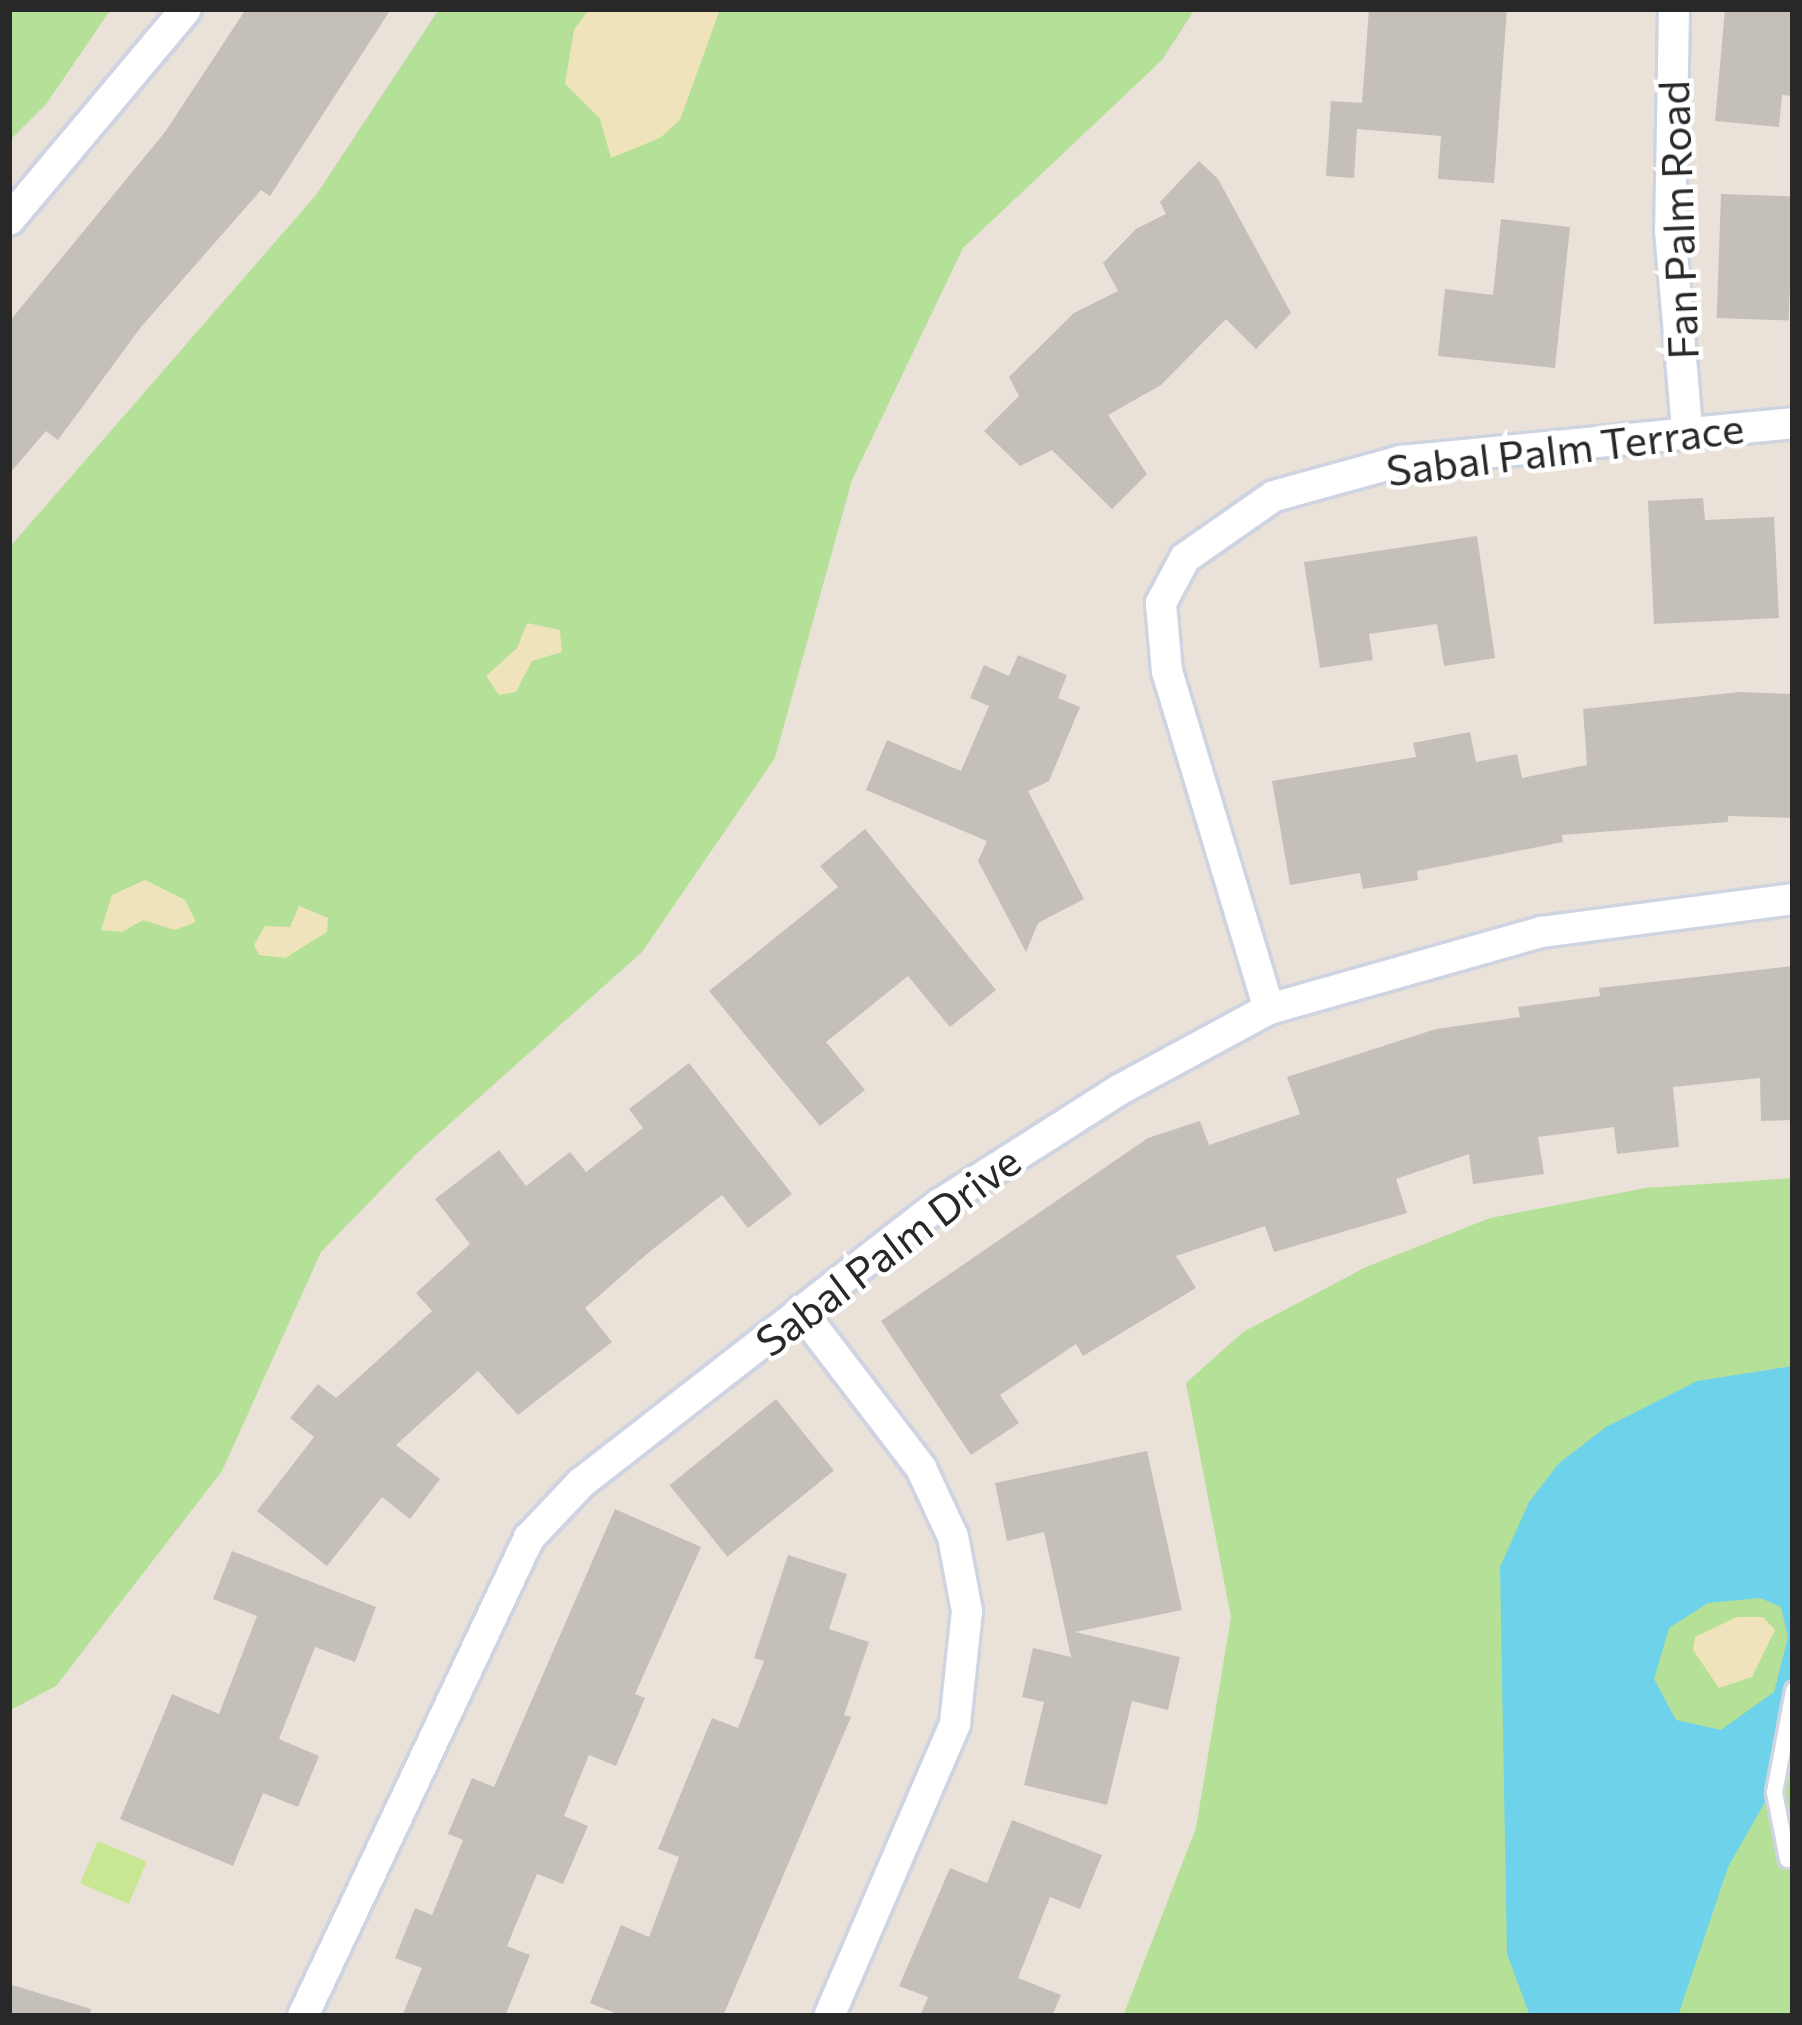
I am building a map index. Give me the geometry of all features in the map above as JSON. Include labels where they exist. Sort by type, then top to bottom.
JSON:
[{"type":"street","points":[[9,220],[72,154],[186,9]]},
{"type":"street","name":"Fan Palm Road","points":[[1674,9],[1670,230],[1687,430]]},
{"type":"street","name":"Sabal Palm Terrace","points":[[1269,1009],[1167,672],[1161,603],[1185,558],[1274,496],[1401,461],[1793,423]]},
{"type":"street","name":"Sabal Palm Drive","points":[[303,2016],[530,1538],[581,1483],[801,1311],[1010,1156],[1269,1009],[1542,932],[1793,899]]},
{"type":"street","points":[[801,1311],[921,1468],[953,1537],[967,1611],[955,1724],[829,2016]]},
{"type":"lane","points":[[1787,1858],[1774,1792],[1793,1690]]},
{"type":"green space","points":[[9,9],[111,9],[47,103],[9,141]]},
{"type":"green space","points":[[439,9],[1195,9],[1162,60],[963,248],[852,480],[775,758],[642,952],[416,1154],[321,1252],[222,1471],[56,1686],[9,1711],[9,548],[316,195]]},
{"type":"green space","points":[[1793,1178],[1793,2016],[1123,2016],[1196,1828],[1231,1617],[1186,1383],[1243,1332],[1366,1267],[1490,1218],[1645,1188]]},
{"type":"green space","points":[[98,1841],[147,1862],[129,1904],[80,1883]]},
{"type":"sand","points":[[589,9],[720,9],[680,120],[660,138],[611,158],[600,119],[565,84],[574,30]]},
{"type":"sand","points":[[527,623],[560,630],[562,652],[532,661],[516,692],[499,695],[486,676],[517,648]]},
{"type":"sand","points":[[145,880],[185,900],[196,922],[175,930],[143,920],[122,932],[101,930],[112,895]]},
{"type":"sand","points":[[299,906],[328,918],[327,932],[285,958],[259,955],[254,945],[265,926],[290,927]]},
{"type":"sand","points":[[1737,1617],[1763,1617],[1775,1630],[1752,1677],[1719,1688],[1693,1650],[1695,1637]]},
{"type":"water","points":[[1793,1366],[1793,1753],[1728,1867],[1678,2016],[1530,2016],[1507,1954],[1500,1567],[1529,1502],[1559,1463],[1606,1427],[1697,1381]],"holes":[[[1760,1598],[1781,1607],[1788,1637],[1774,1692],[1721,1730],[1676,1720],[1654,1679],[1669,1628],[1708,1603]]]},
{"type":"building","points":[[246,9],[391,9],[270,196],[261,190],[141,327],[58,440],[46,431],[9,474],[9,322],[165,132]]},
{"type":"building","points":[[1369,9],[1507,9],[1494,183],[1438,179],[1441,136],[1357,129],[1354,178],[1326,176],[1331,101],[1362,103]]},
{"type":"building","points":[[1725,9],[1793,9],[1793,96],[1782,95],[1779,127],[1715,121]]},
{"type":"building","points":[[1199,161],[1218,179],[1291,313],[1256,349],[1226,319],[1161,385],[1108,415],[1147,474],[1112,509],[1052,450],[1020,466],[984,431],[1019,396],[1009,377],[1074,313],[1118,291],[1103,263],[1136,229],[1166,214],[1160,202]]},
{"type":"building","points":[[1721,194],[1793,197],[1789,320],[1717,318]]},
{"type":"building","points":[[1501,219],[1570,227],[1555,368],[1438,356],[1445,289],[1493,295]]},
{"type":"building","points":[[1703,498],[1705,520],[1774,517],[1779,618],[1654,624],[1648,501]]},
{"type":"building","points":[[1477,536],[1495,658],[1444,666],[1437,624],[1369,634],[1373,660],[1320,668],[1304,562]]},
{"type":"building","points":[[1018,655],[1067,675],[1058,698],[1080,707],[1049,781],[1028,791],[1084,899],[1038,923],[1026,952],[978,861],[987,841],[866,790],[887,740],[961,771],[989,706],[970,698],[984,665],[1009,676]]},
{"type":"building","points":[[1740,692],[1793,694],[1793,818],[1728,816],[1728,822],[1562,835],[1563,842],[1417,871],[1418,880],[1363,889],[1360,873],[1290,885],[1272,781],[1416,757],[1413,743],[1470,732],[1476,762],[1517,754],[1522,778],[1587,765],[1583,709]]},
{"type":"building","points":[[865,829],[996,990],[950,1027],[908,976],[826,1042],[865,1090],[820,1126],[709,991],[838,887],[820,866]]},
{"type":"building","points":[[1793,966],[1793,1120],[1761,1121],[1760,1078],[1673,1087],[1679,1147],[1617,1154],[1614,1127],[1538,1137],[1544,1174],[1473,1184],[1469,1154],[1396,1179],[1407,1213],[1274,1252],[1265,1226],[1176,1256],[1196,1288],[1083,1356],[1076,1344],[1000,1395],[1019,1423],[971,1455],[881,1321],[1148,1138],[1200,1121],[1209,1145],[1300,1114],[1287,1077],[1436,1029],[1520,1017],[1518,1007],[1600,996],[1599,988]]},
{"type":"building","points":[[689,1063],[792,1194],[748,1228],[722,1195],[648,1253],[585,1308],[612,1342],[518,1415],[478,1371],[396,1445],[440,1479],[410,1519],[382,1497],[327,1566],[257,1511],[314,1437],[290,1418],[318,1384],[336,1398],[432,1311],[416,1293],[470,1244],[435,1199],[499,1150],[526,1186],[570,1152],[586,1172],[643,1128],[629,1109]]},
{"type":"building","points":[[776,1399],[834,1470],[727,1557],[670,1485]]},
{"type":"building","points":[[1147,1451],[1182,1610],[1075,1632],[1180,1657],[1168,1710],[1132,1701],[1107,1805],[1024,1785],[1044,1702],[1022,1697],[1033,1648],[1071,1657],[1044,1532],[1007,1541],[995,1483]]},
{"type":"building","points":[[615,1509],[701,1547],[635,1694],[645,1698],[616,1766],[589,1755],[564,1816],[588,1826],[563,1884],[537,1874],[507,1946],[530,1955],[505,2016],[402,2016],[422,1968],[395,1958],[415,1908],[432,1915],[463,1840],[448,1834],[472,1778],[494,1787]]},
{"type":"building","points":[[232,1551],[376,1607],[355,1662],[315,1647],[279,1739],[319,1756],[298,1807],[263,1793],[233,1866],[120,1819],[172,1694],[219,1714],[257,1616],[213,1599]]},
{"type":"building","points":[[788,1555],[847,1574],[829,1629],[869,1642],[844,1715],[851,1717],[723,2016],[622,2016],[590,2003],[621,1925],[649,1937],[679,1857],[658,1849],[712,1718],[738,1728],[764,1661],[754,1658]]},
{"type":"building","points":[[1012,1820],[1102,1855],[1080,1909],[1050,1897],[1018,1978],[1061,1995],[1052,2016],[920,2016],[928,1997],[899,1986],[950,1868],[987,1883]]},
{"type":"building","points":[[9,1984],[91,2009],[90,2016],[9,2016]]}]
